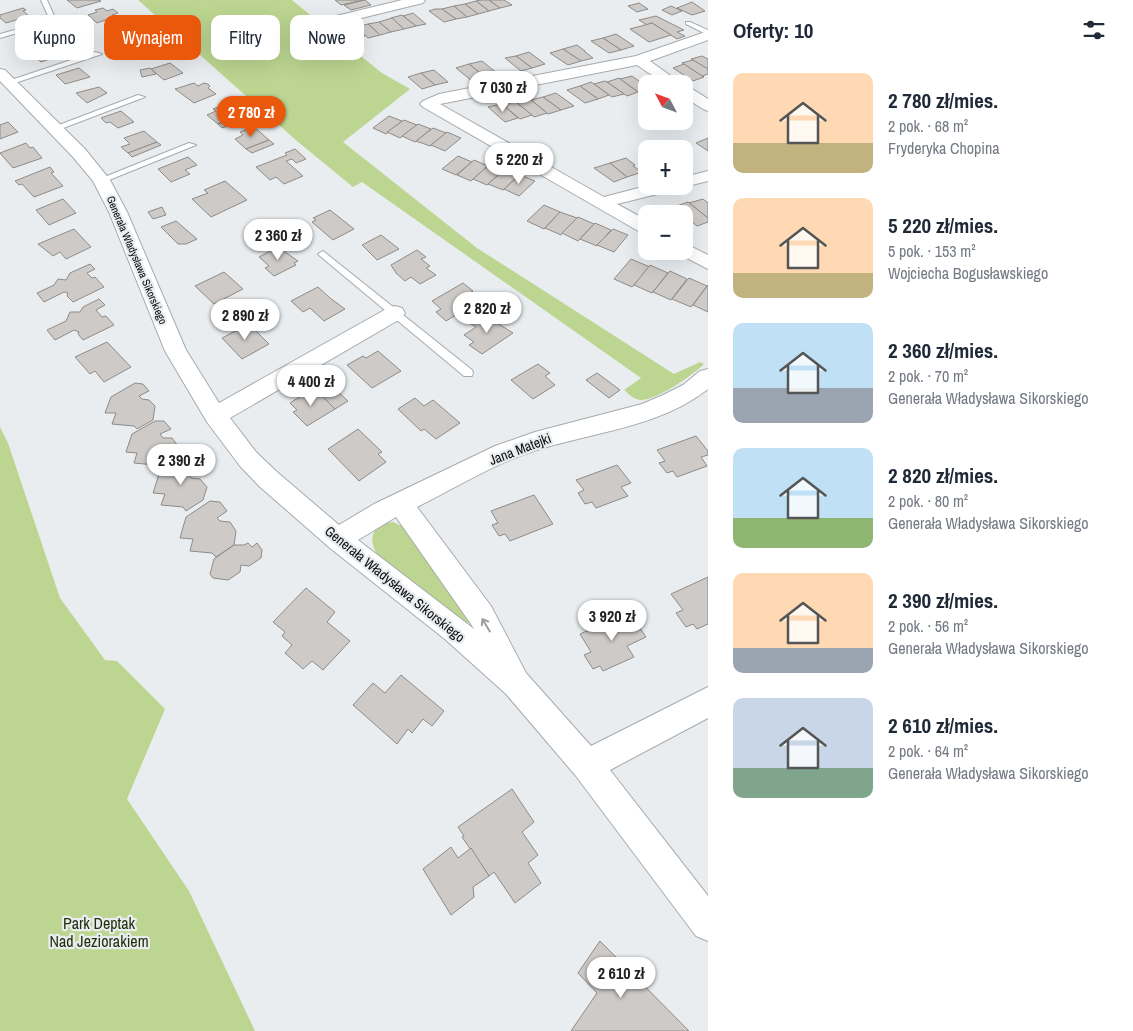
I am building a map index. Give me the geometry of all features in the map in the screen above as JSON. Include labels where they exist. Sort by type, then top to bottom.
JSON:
[{"type":"street","points":[[353,15],[402,2],[418,0]]},
{"type":"street","points":[[638,224],[428,104],[439,99],[639,60],[708,34]]},
{"type":"street","points":[[639,60],[662,75]]},
{"type":"street","name":"Generała Władysława Sikorskiego","points":[[5,78],[55,128],[101,180],[118,212],[176,351],[215,416],[248,459],[268,479],[339,540],[456,631],[516,684],[588,765],[708,924]]},
{"type":"street","points":[[693,96],[708,106]]},
{"type":"street","points":[[693,180],[708,176]]},
{"type":"street","points":[[601,203],[638,194]]},
{"type":"street","points":[[693,254],[708,263]]},
{"type":"street","points":[[215,416],[395,313]]},
{"type":"street","name":"Jana Matejki","points":[[339,540],[351,529],[400,503],[441,482],[517,448],[660,405],[686,394],[708,377]]},
{"type":"street","name":"Generała Władysława Sikorskiego","points":[[400,503],[480,615],[494,638],[516,684]]},
{"type":"street","points":[[588,765],[708,702]]},
{"type":"lane","points":[[0,36],[49,22],[52,15],[44,0]]},
{"type":"lane","points":[[688,23],[708,34]]},
{"type":"lane","points":[[5,78],[98,54]]},
{"type":"lane","points":[[55,128],[141,97]]},
{"type":"lane","points":[[101,180],[192,145]]},
{"type":"lane","points":[[323,254],[468,373]]},
{"type":"green space","points":[[138,0],[292,0],[310,15],[290,15],[290,60],[364,59],[382,73],[410,89],[343,142],[477,248],[674,374],[700,362],[704,364],[665,392],[648,399],[638,400],[634,398],[624,390],[641,378],[362,182],[353,187],[297,141],[201,56],[201,15],[155,15]]},
{"type":"green space","name":"Park Deptak Nad Jeziorakiem","points":[[0,427],[8,443],[60,598],[105,660],[117,661],[165,709],[127,799],[189,891],[255,1031],[0,1031]]},
{"type":"green space","points":[[393,522],[406,528],[471,623],[464,622],[377,554],[372,543],[374,533],[386,523]]},
{"type":"building","points":[[67,0],[99,0],[101,1],[77,8]]},
{"type":"building","points":[[335,0],[364,0],[341,5]]},
{"type":"building","points":[[365,0],[371,5],[351,10],[344,5]]},
{"type":"building","points":[[489,0],[500,8],[489,11],[476,1]]},
{"type":"building","points":[[489,0],[504,0],[512,5],[500,8]]},
{"type":"building","points":[[476,1],[489,11],[478,14],[465,4]]},
{"type":"building","points":[[692,2],[705,11],[692,15],[677,8]]},
{"type":"building","points":[[639,3],[648,9],[637,12],[628,6]]},
{"type":"building","points":[[465,4],[478,14],[467,17],[454,6]]},
{"type":"building","points":[[454,6],[467,17],[456,19],[442,9]]},
{"type":"building","points":[[671,6],[682,11],[672,15],[662,10]]},
{"type":"building","points":[[23,8],[26,10],[23,11],[28,15],[15,15],[15,20],[6,23],[0,18],[0,15]]},
{"type":"building","points":[[103,8],[107,11],[113,9],[118,13],[104,15],[104,21],[97,23],[94,20],[94,15],[88,15],[97,12],[95,10]]},
{"type":"building","points":[[442,9],[456,19],[444,22],[429,11]]},
{"type":"building","points":[[413,13],[426,24],[416,26],[403,16]]},
{"type":"building","points":[[402,15],[416,26],[404,29],[391,18]]},
{"type":"building","points":[[656,16],[684,30],[677,32],[685,36],[677,39],[652,23],[647,25],[639,20]]},
{"type":"building","points":[[392,18],[404,29],[391,32],[379,22]]},
{"type":"building","points":[[379,22],[391,32],[380,35],[368,24]]},
{"type":"building","points":[[652,23],[671,35],[649,42],[630,29]]},
{"type":"building","points":[[368,24],[380,35],[368,38],[364,34],[364,25]]},
{"type":"building","points":[[616,34],[634,46],[621,50],[603,38]]},
{"type":"building","points":[[603,38],[621,50],[609,53],[591,41]]},
{"type":"building","points":[[577,45],[593,58],[581,61],[563,49]]},
{"type":"building","points":[[563,49],[581,61],[568,65],[550,53]]},
{"type":"building","points":[[529,52],[545,64],[532,68],[516,56]]},
{"type":"building","points":[[516,56],[532,68],[521,71],[505,58]]},
{"type":"building","points":[[702,56],[708,59],[708,69],[691,59]]},
{"type":"building","points":[[693,60],[708,69],[708,74],[702,76],[682,63]]},
{"type":"building","points":[[482,61],[498,74],[485,77],[469,64]]},
{"type":"building","points":[[170,63],[183,73],[164,80],[151,69]]},
{"type":"building","points":[[469,64],[485,77],[472,81],[456,68]]},
{"type":"building","points":[[684,64],[704,77],[693,81],[693,75],[684,75],[673,68]]},
{"type":"building","points":[[79,68],[90,77],[65,84],[56,75]]},
{"type":"building","points":[[150,68],[156,74],[142,77],[140,70]]},
{"type":"building","points":[[434,70],[448,82],[435,85],[421,73]]},
{"type":"building","points":[[421,73],[435,85],[422,89],[408,77]]},
{"type":"building","points":[[632,76],[638,80],[638,92],[620,79]]},
{"type":"building","points":[[619,78],[638,92],[627,96],[607,82]]},
{"type":"building","points":[[605,81],[624,94],[612,97],[594,84]]},
{"type":"building","points":[[591,82],[609,95],[598,99],[580,86]]},
{"type":"building","points":[[194,83],[198,86],[204,83],[208,84],[210,86],[208,88],[216,94],[194,103],[175,89]]},
{"type":"building","points":[[580,86],[598,99],[585,103],[567,90]]},
{"type":"building","points":[[99,87],[107,93],[87,103],[76,93]]},
{"type":"building","points":[[556,93],[574,106],[561,110],[543,97]]},
{"type":"building","points":[[543,97],[561,110],[548,114],[531,100]]},
{"type":"building","points":[[529,99],[547,113],[534,117],[517,103]]},
{"type":"building","points":[[516,101],[532,115],[520,119],[503,105]]},
{"type":"building","points":[[226,104],[234,111],[232,112],[237,117],[218,124],[207,115],[216,111],[213,109]]},
{"type":"building","points":[[501,104],[518,118],[505,122],[488,107]]},
{"type":"building","points":[[121,111],[134,122],[118,128],[110,122],[106,123],[101,118]]},
{"type":"building","points":[[389,116],[402,121],[386,134],[373,128]]},
{"type":"building","points":[[237,117],[242,121],[222,128],[218,124]]},
{"type":"building","points":[[404,120],[417,125],[400,138],[387,132]]},
{"type":"building","points":[[8,122],[18,132],[0,139],[0,125]]},
{"type":"building","points":[[418,124],[431,129],[415,142],[402,136]]},
{"type":"building","points":[[254,127],[269,140],[246,149],[235,139],[243,135],[240,132]]},
{"type":"building","points":[[433,128],[446,133],[430,146],[416,141]]},
{"type":"building","points":[[144,131],[157,142],[128,153],[121,147],[130,144],[124,138]]},
{"type":"building","points":[[447,132],[461,138],[445,151],[431,145]]},
{"type":"building","points":[[708,138],[708,151],[696,143]]},
{"type":"building","points":[[269,140],[274,144],[252,153],[246,149]]},
{"type":"building","points":[[157,142],[161,145],[132,157],[128,153]]},
{"type":"building","points":[[26,143],[30,148],[33,147],[42,158],[13,168],[0,153]]},
{"type":"building","points":[[295,149],[306,159],[296,163],[292,159],[286,161],[303,176],[284,184],[276,177],[270,180],[256,167],[287,155],[285,153]]},
{"type":"building","points":[[458,156],[472,162],[456,175],[442,169]]},
{"type":"building","points":[[188,157],[197,165],[185,170],[190,174],[171,182],[158,169]]},
{"type":"building","points":[[626,158],[635,165],[633,166],[638,169],[638,173],[627,177],[610,163]]},
{"type":"building","points":[[474,160],[488,166],[471,181],[457,175]]},
{"type":"building","points":[[610,163],[627,177],[614,182],[594,168]]},
{"type":"building","points":[[489,165],[503,171],[487,185],[473,179]]},
{"type":"building","points":[[50,167],[54,172],[51,173],[63,186],[34,197],[22,184],[19,185],[15,181]]},
{"type":"building","points":[[504,170],[518,176],[503,190],[488,184]]},
{"type":"building","points":[[520,175],[535,181],[519,196],[504,189]]},
{"type":"building","points":[[225,181],[247,200],[211,217],[192,199],[208,193],[204,190]]},
{"type":"building","points":[[63,199],[76,213],[49,225],[36,210]]},
{"type":"building","points":[[703,199],[708,203],[708,218],[693,205],[689,203]]},
{"type":"building","points":[[688,202],[692,205],[680,205]]},
{"type":"building","points":[[544,205],[560,212],[544,229],[527,221]]},
{"type":"building","points":[[693,206],[708,218],[708,222],[697,226],[693,223]]},
{"type":"building","points":[[162,207],[166,215],[153,219],[148,212]]},
{"type":"building","points":[[330,210],[354,229],[333,240],[312,222],[316,220],[313,218]]},
{"type":"building","points":[[560,212],[577,218],[561,235],[545,228]]},
{"type":"building","points":[[578,217],[594,224],[578,241],[562,233]]},
{"type":"building","points":[[176,221],[197,239],[186,244],[178,244],[161,227]]},
{"type":"building","points":[[595,223],[611,230],[597,246],[580,239]]},
{"type":"building","points":[[74,229],[91,247],[66,259],[60,252],[53,256],[38,244]]},
{"type":"building","points":[[613,229],[628,235],[614,252],[597,245]]},
{"type":"building","points":[[381,235],[399,249],[377,260],[362,245]]},
{"type":"building","points":[[278,247],[298,261],[294,263],[296,265],[274,276],[265,268],[269,266],[259,257]]},
{"type":"building","points":[[417,250],[426,257],[421,259],[430,266],[426,268],[436,275],[420,284],[411,277],[405,281],[396,273],[391,265]]},
{"type":"building","points":[[631,259],[650,267],[632,287],[614,279]]},
{"type":"building","points":[[90,264],[95,269],[87,273],[92,278],[95,277],[104,287],[73,302],[67,296],[68,293],[64,292],[44,302],[37,293],[54,285],[58,279],[66,280],[70,273]]},
{"type":"building","points":[[650,265],[668,273],[652,293],[634,285]]},
{"type":"building","points":[[670,271],[687,279],[671,300],[653,292]]},
{"type":"building","points":[[224,272],[243,289],[214,304],[195,286]]},
{"type":"building","points":[[689,278],[707,286],[691,307],[672,299]]},
{"type":"building","points":[[463,283],[473,291],[464,297],[474,304],[446,321],[436,312],[441,309],[432,301]]},
{"type":"building","points":[[708,285],[708,312],[693,305]]},
{"type":"building","points":[[318,287],[345,309],[324,321],[310,308],[303,312],[291,301]]},
{"type":"building","points":[[99,299],[105,305],[96,310],[102,317],[106,316],[114,325],[83,340],[78,334],[79,332],[74,330],[55,340],[47,330],[66,321],[70,312],[80,312],[83,307]]},
{"type":"building","points":[[488,313],[492,316],[489,318],[513,333],[482,354],[469,345],[474,342],[464,335],[476,327],[471,324]]},
{"type":"building","points":[[249,324],[269,344],[242,359],[222,338]]},
{"type":"building","points":[[107,342],[131,367],[104,382],[95,371],[90,374],[75,357]]},
{"type":"building","points":[[378,351],[401,371],[372,388],[347,365],[363,356],[366,358]]},
{"type":"building","points":[[538,364],[550,373],[545,376],[555,385],[533,399],[511,380]]},
{"type":"building","points":[[597,373],[620,390],[609,398],[586,380]]},
{"type":"building","points":[[326,381],[348,401],[335,409],[314,388]]},
{"type":"building","points":[[135,383],[143,384],[149,391],[139,396],[142,399],[149,400],[155,406],[153,420],[137,429],[134,426],[112,424],[116,413],[105,413],[111,397]]},
{"type":"building","points":[[314,388],[335,409],[307,426],[293,412],[297,410],[290,403]]},
{"type":"building","points":[[415,398],[424,406],[433,400],[460,423],[436,439],[424,429],[421,431],[398,409]]},
{"type":"building","points":[[155,421],[164,421],[171,429],[160,434],[163,438],[172,438],[178,446],[174,459],[158,468],[155,465],[134,463],[137,453],[126,452],[132,434]]},
{"type":"building","points":[[358,429],[382,452],[378,454],[386,462],[359,481],[328,449]]},
{"type":"building","points":[[696,436],[708,451],[708,455],[701,457],[707,466],[677,477],[673,471],[667,473],[659,463],[665,461],[657,450]]},
{"type":"building","points":[[182,460],[192,460],[199,468],[188,474],[191,478],[200,479],[207,487],[203,500],[186,511],[183,507],[161,505],[165,494],[153,493],[159,474]]},
{"type":"building","points":[[617,465],[631,483],[621,487],[628,496],[596,508],[592,502],[585,504],[578,493],[584,490],[576,480]]},
{"type":"building","points":[[534,495],[553,524],[510,541],[505,534],[499,536],[492,525],[498,523],[491,511]]},
{"type":"building","points":[[210,501],[220,502],[227,511],[217,518],[220,521],[230,522],[236,531],[234,545],[216,557],[212,553],[190,551],[193,539],[180,538],[186,517]]},
{"type":"building","points":[[248,543],[252,547],[257,543],[262,550],[261,558],[249,566],[241,565],[240,572],[228,580],[213,578],[210,574],[214,559],[234,545]]},
{"type":"building","points":[[708,577],[708,624],[697,629],[693,624],[686,627],[676,613],[683,610],[671,594]]},
{"type":"building","points":[[306,588],[335,612],[327,622],[350,641],[323,670],[312,661],[303,669],[285,653],[292,645],[282,636],[285,632],[273,622]]},
{"type":"building","points":[[629,612],[646,637],[627,646],[634,657],[603,671],[600,666],[593,669],[584,655],[591,652],[580,634]]},
{"type":"building","points":[[401,675],[444,711],[432,726],[423,719],[412,733],[408,729],[397,744],[353,705],[373,683],[385,693]]},
{"type":"building","points":[[512,789],[534,822],[522,832],[538,855],[528,863],[541,883],[515,903],[494,872],[489,876],[462,837],[464,836],[458,827]]},
{"type":"building","points":[[451,847],[458,858],[471,848],[489,876],[473,887],[474,897],[451,915],[423,869]]},
{"type":"building","points":[[600,941],[689,1031],[571,1031],[597,993],[578,973]]}]
